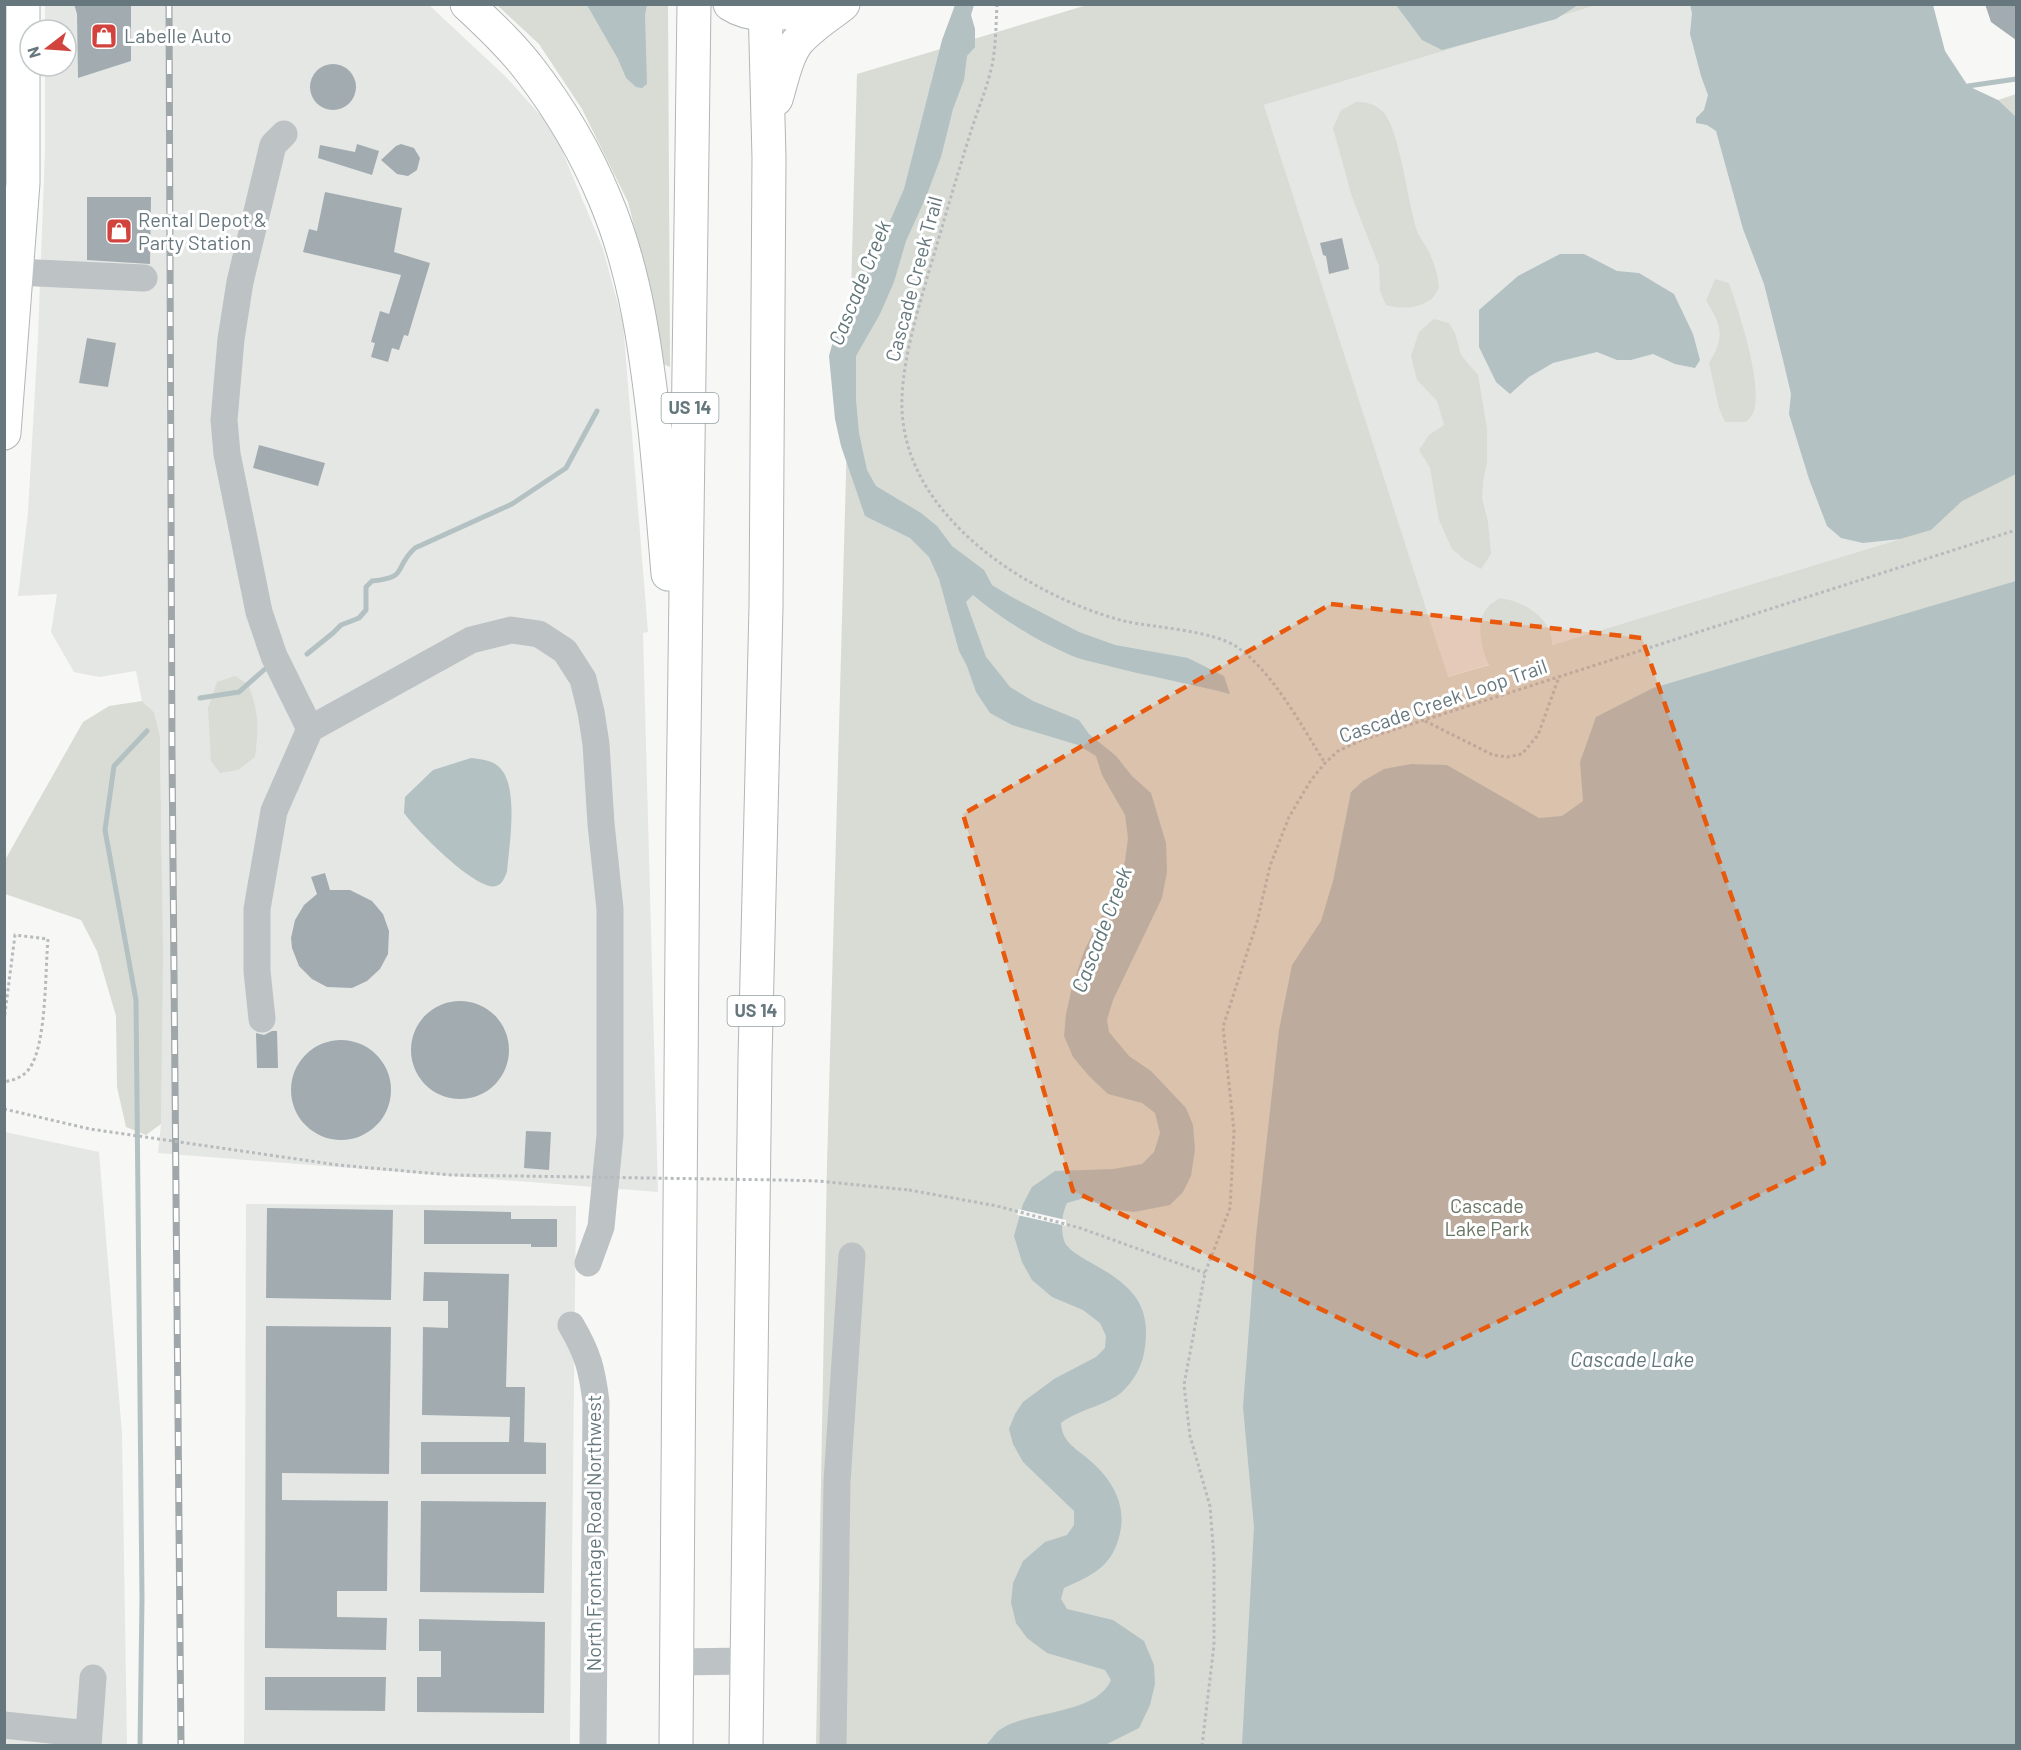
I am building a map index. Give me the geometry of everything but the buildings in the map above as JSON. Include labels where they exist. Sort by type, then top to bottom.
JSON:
[{"type":"main road","points":[[4,433],[23,183],[23,4]]},
{"type":"main road","points":[[467,4],[530,68],[578,142],[606,200],[627,264],[644,348],[664,514],[683,811]]},
{"type":"main road","name":"US 14","points":[[676,1746],[683,811],[694,4]]},
{"type":"main road","points":[[730,4],[738,10],[766,10],[829,4]]},
{"type":"main road","name":"US 14","points":[[746,1746],[754,1083],[766,607],[768,123],[786,64],[796,42],[843,4]]},
{"type":"main road","points":[[766,10],[768,123]]},
{"type":"street","points":[[284,134],[273,145],[240,282],[231,339],[224,420],[227,454],[259,612],[274,656],[310,729]]},
{"type":"street","points":[[16,272],[144,278]]},
{"type":"street","points":[[262,1019],[257,971],[257,909],[274,811],[310,729],[471,640],[511,630],[539,634],[566,651],[583,679],[596,744],[610,909],[610,1135],[601,1227],[588,1263]]},
{"type":"street","points":[[833,1746],[837,1482],[852,1256]]},
{"type":"street","name":"North Frontage Road Northwest","points":[[571,1325],[585,1350],[593,1376],[596,1402],[592,1746]]},
{"type":"street","points":[[676,1662],[747,1661]]},
{"type":"street","points":[[4,1725],[88,1740],[93,1678]]},
{"type":"path","name":"Cascade Creek Trail","points":[[997,4],[993,60],[939,238],[908,352],[902,398],[906,441],[919,473],[941,510],[980,548],[1031,584],[1084,609],[1124,621],[1209,636],[1234,645],[1252,658],[1266,673],[1325,762]]},
{"type":"path","name":"Cascade Creek Loop Trail","points":[[1204,1273],[1230,1208],[1233,1131],[1223,1027],[1257,922],[1274,856],[1289,817],[1311,780],[1325,762],[1338,751],[1362,740],[2016,530]]},
{"type":"path","points":[[1423,720],[1493,755],[1507,757],[1522,754],[1538,735],[1559,677]]},
{"type":"path","points":[[4,1021],[15,935],[48,939],[40,1041],[29,1068],[15,1080],[4,1082]]},
{"type":"path","points":[[4,1108],[90,1129],[338,1166],[450,1175],[789,1180],[909,1190],[997,1206],[1080,1228],[1204,1273],[1184,1385],[1190,1436],[1210,1506],[1214,1558],[1214,1645],[1202,1746]]},
{"type":"highlighted area","points":[[1331,604],[1642,638],[1824,1163],[1423,1358],[1073,1191],[963,814]]},
{"type":"shaded area","points":[[45,5],[429,5],[505,76],[553,129],[603,249],[623,323],[648,632],[643,633],[658,1192],[158,1153],[161,1124],[162,882],[160,737],[154,712],[142,701],[136,671],[99,677],[74,672],[51,632],[57,594],[18,596],[28,513],[38,337],[45,150],[45,78],[78,78],[78,18],[45,18]]},
{"type":"shaded area","points":[[1597,5],[1727,5],[1900,539],[1447,677],[1264,105]]},
{"type":"shaded area","points":[[5,1132],[99,1152],[122,1434],[127,1745],[5,1746]]},
{"type":"shaded area","points":[[246,1204],[576,1206],[570,1745],[244,1746]]},
{"type":"green space","points":[[497,5],[668,5],[670,367],[658,362],[649,285],[628,202],[582,109],[539,44]]},
{"type":"green space","name":"Cascade Lake Park","points":[[1087,5],[1597,5],[1264,105],[1448,677],[1489,665],[1480,627],[1484,613],[1500,598],[1518,603],[1535,612],[1548,627],[1552,645],[1900,539],[1986,104],[2016,94],[2016,1745],[816,1746],[827,1164],[857,74]]},
{"type":"green space","points":[[1356,102],[1378,107],[1390,122],[1399,151],[1414,221],[1436,272],[1439,288],[1433,298],[1414,307],[1402,308],[1386,305],[1380,291],[1379,266],[1352,197],[1333,128],[1341,110]]},
{"type":"green space","points":[[1715,279],[1729,283],[1749,350],[1756,388],[1752,415],[1746,422],[1725,422],[1719,408],[1709,363],[1718,346],[1720,332],[1706,301]]},
{"type":"green space","points":[[1434,319],[1449,323],[1455,333],[1461,355],[1478,375],[1487,428],[1487,462],[1482,498],[1488,522],[1491,554],[1481,569],[1452,549],[1439,520],[1430,468],[1419,450],[1429,435],[1444,425],[1437,401],[1417,380],[1411,356],[1419,332]]},
{"type":"green space","points":[[235,676],[248,684],[254,703],[257,728],[255,757],[238,770],[220,773],[211,761],[208,708],[217,682]]},
{"type":"green space","points":[[142,701],[154,712],[160,736],[163,956],[161,1124],[146,1135],[126,1127],[117,1087],[116,1016],[97,951],[81,920],[4,892],[5,860],[83,722],[109,706]]},
{"type":"water","points":[[587,5],[647,5],[645,15],[647,84],[642,88],[636,87],[626,78],[618,59]]},
{"type":"water","name":"Cascade Creek","points":[[955,5],[974,5],[971,15],[975,29],[975,47],[967,56],[964,80],[953,109],[941,157],[906,241],[894,282],[880,314],[856,356],[859,433],[867,470],[876,486],[921,513],[937,526],[952,546],[984,570],[992,585],[1079,632],[1115,645],[1188,658],[1224,676],[1230,694],[1074,657],[1019,628],[973,595],[966,602],[986,657],[1010,687],[1033,701],[1079,720],[1089,734],[1116,756],[1132,776],[1151,793],[1166,843],[1167,872],[1162,898],[1113,1000],[1107,1020],[1109,1032],[1129,1056],[1151,1071],[1186,1108],[1193,1125],[1195,1150],[1191,1176],[1183,1192],[1170,1205],[1134,1212],[1111,1209],[1084,1198],[1067,1203],[1062,1222],[1063,1238],[1069,1248],[1112,1276],[1132,1293],[1144,1316],[1146,1330],[1142,1360],[1138,1371],[1127,1387],[1116,1397],[1061,1423],[1064,1435],[1070,1443],[1103,1473],[1115,1491],[1122,1522],[1117,1544],[1107,1561],[1093,1574],[1064,1588],[1061,1599],[1067,1609],[1113,1620],[1144,1641],[1154,1665],[1155,1684],[1150,1705],[1139,1728],[1105,1745],[986,1745],[998,1731],[1010,1724],[1091,1700],[1103,1692],[1111,1680],[1105,1670],[1047,1653],[1027,1638],[1016,1623],[1011,1603],[1013,1583],[1023,1561],[1045,1542],[1067,1535],[1074,1525],[1074,1511],[1023,1462],[1013,1444],[1009,1429],[1023,1402],[1054,1379],[1096,1357],[1105,1348],[1106,1336],[1100,1323],[1083,1310],[1052,1297],[1032,1280],[1022,1262],[1014,1236],[1023,1204],[1032,1187],[1055,1171],[1113,1169],[1142,1164],[1154,1152],[1160,1133],[1155,1113],[1142,1103],[1108,1094],[1073,1057],[1064,1036],[1072,987],[1084,951],[1110,900],[1125,861],[1128,838],[1125,815],[1102,775],[1096,756],[1078,745],[1012,725],[990,713],[976,692],[959,651],[939,579],[929,557],[910,538],[865,516],[841,446],[835,419],[829,356],[837,326],[858,294],[904,189],[942,40]]},
{"type":"water","points":[[1396,5],[1578,5],[1556,19],[1442,50],[1422,40]]},
{"type":"water","points":[[1690,5],[1933,5],[1945,51],[1968,86],[1998,100],[2016,117],[2016,474],[1962,501],[1931,530],[1900,539],[1863,543],[1841,538],[1827,526],[1809,479],[1789,414],[1791,394],[1764,284],[1743,229],[1716,131],[1707,125],[1696,123],[1696,118],[1704,110],[1708,95],[1690,34],[1692,13]]},
{"type":"water","points":[[1560,254],[1584,254],[1617,271],[1639,273],[1674,294],[1693,334],[1700,360],[1695,368],[1675,364],[1653,354],[1631,360],[1617,360],[1597,352],[1553,363],[1529,377],[1510,394],[1496,382],[1479,347],[1479,310],[1518,276]]},
{"type":"water","name":"Cascade Lake","points":[[2016,581],[2016,1745],[1242,1745],[1254,1527],[1243,1407],[1256,1236],[1279,1030],[1292,965],[1321,921],[1333,881],[1351,792],[1363,781],[1384,769],[1411,764],[1447,765],[1539,818],[1562,816],[1583,801],[1580,762],[1596,717],[1653,688]]},
{"type":"water","points":[[471,758],[489,761],[498,766],[509,786],[512,816],[507,872],[502,882],[496,886],[487,885],[461,870],[420,832],[404,813],[405,797],[433,770]]},
{"type":"pier","points":[[1018,1209],[1066,1220],[1066,1226],[1017,1215]]},
{"type":"waterway","points":[[1968,86],[2016,79]]},
{"type":"waterway","points":[[307,654],[341,625],[359,618],[366,610],[366,587],[372,581],[384,580],[396,575],[415,548],[512,504],[566,468],[597,411]]},
{"type":"waterway","points":[[200,698],[239,692],[265,669]]},
{"type":"waterway","points":[[140,1746],[142,1598],[136,1000],[105,830],[114,766],[147,731]]},
{"type":"railway","points":[[169,4],[172,752],[181,1746]]},
{"type":"place","name":"Labelle Auto","points":[[104,36]]},
{"type":"place","name":"Rental Depot & Party Station","points":[[119,231]]}]
